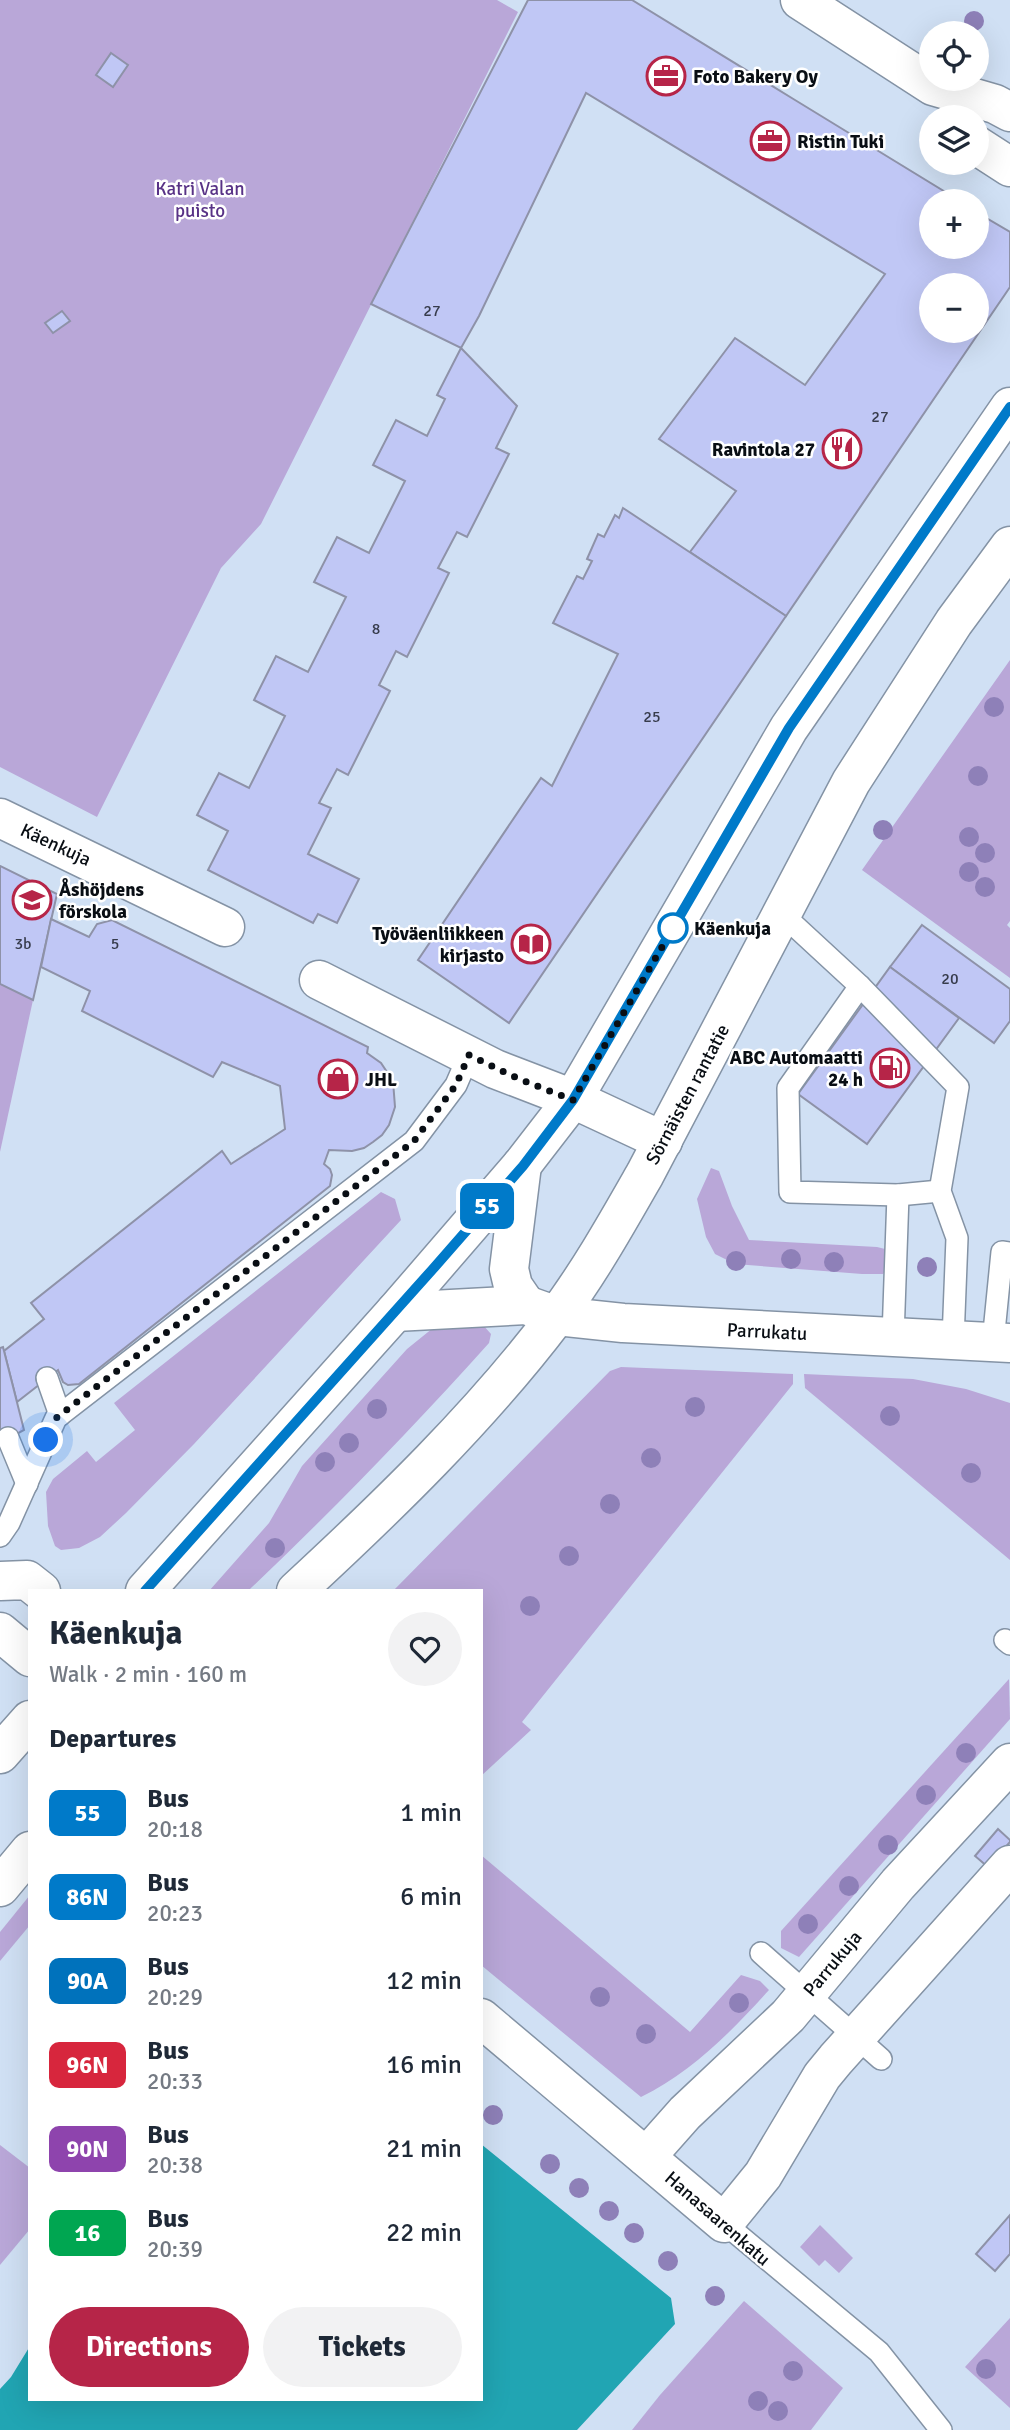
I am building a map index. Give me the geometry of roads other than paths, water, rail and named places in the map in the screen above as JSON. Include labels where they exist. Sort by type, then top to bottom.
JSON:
[{"type":"street","points":[[800,0],[919,77]]},
{"type":"street","points":[[950,91],[995,104],[1010,112]]},
{"type":"street","points":[[989,153],[1010,167]]},
{"type":"street","points":[[147,1589],[523,1166],[573,1100],[789,728],[1010,407]]},
{"type":"street","name":"Sörnäisten rantatie","points":[[298,1589],[396,1498],[518,1365],[541,1310],[612,1233],[851,782],[954,622],[1010,545]]},
{"type":"street","name":"Käenkuja","points":[[0,818],[225,927]]},
{"type":"street","points":[[319,980],[519,1079],[663,1141]]},
{"type":"street","points":[[523,1166],[509,1269],[513,1286],[541,1310]]},
{"type":"street","name":"Parrukatu","points":[[395,1312],[541,1310],[657,1326],[1001,1342]]},
{"type":"street","points":[[0,1581],[27,1580],[38,1589]]},
{"type":"street","points":[[0,1632],[28,1655]]},
{"type":"street","points":[[0,1754],[28,1722]]},
{"type":"street","name":"Parrukuja","points":[[646,2157],[685,2113],[772,2032],[898,1884],[1010,1763]]},
{"type":"street","points":[[0,1887],[28,1853]]},
{"type":"street","points":[[724,2223],[762,2175],[822,2076],[868,2048],[1010,1865]]},
{"type":"street","name":"Hanasaarenkatu","points":[[483,2020],[724,2223]]},
{"type":"lane","points":[[782,914],[860,986],[958,1087],[940,1191],[957,1238],[953,1340]]},
{"type":"lane","points":[[860,986],[788,1088],[790,1192],[898,1195],[940,1191]]},
{"type":"lane","points":[[0,1536],[9,1523],[56,1418],[414,1141],[456,1085],[469,1055]]},
{"type":"lane","points":[[893,1337],[898,1195]]},
{"type":"lane","points":[[1001,1342],[1002,1252],[1010,1253]]},
{"type":"lane","points":[[47,1378],[60,1415]]},
{"type":"lane","points":[[8,1438],[27,1484]]},
{"type":"lane","points":[[761,1953],[868,2048]]},
{"type":"lane","name":"Hanasaarenkatu","points":[[724,2223],[879,2352],[941,2430]]},
{"type":"water","points":[[483,2146],[671,2298],[675,2324],[577,2430],[0,2430],[0,2389],[28,2349],[28,2401],[483,2401]]},
{"type":"place","name":"Foto Bakery Oy","points":[[666,76]]},
{"type":"place","name":"Ristin Tuki","points":[[770,141]]},
{"type":"place","name":"Ravintola 27","points":[[842,449]]},
{"type":"place","name":"Åshöjdens förskola","points":[[32,900]]},
{"type":"place","name":"Käenkuja","points":[[673,928]]},
{"type":"place","name":"Työväenliikkeen kirjasto","points":[[531,944]]},
{"type":"place","name":"ABC Automaatti 24 h","points":[[890,1068]]},
{"type":"place","name":"JHL","points":[[338,1079]]},
{"type":"park label","name":"Katri Valan puisto","points":[[200,199]]}]
